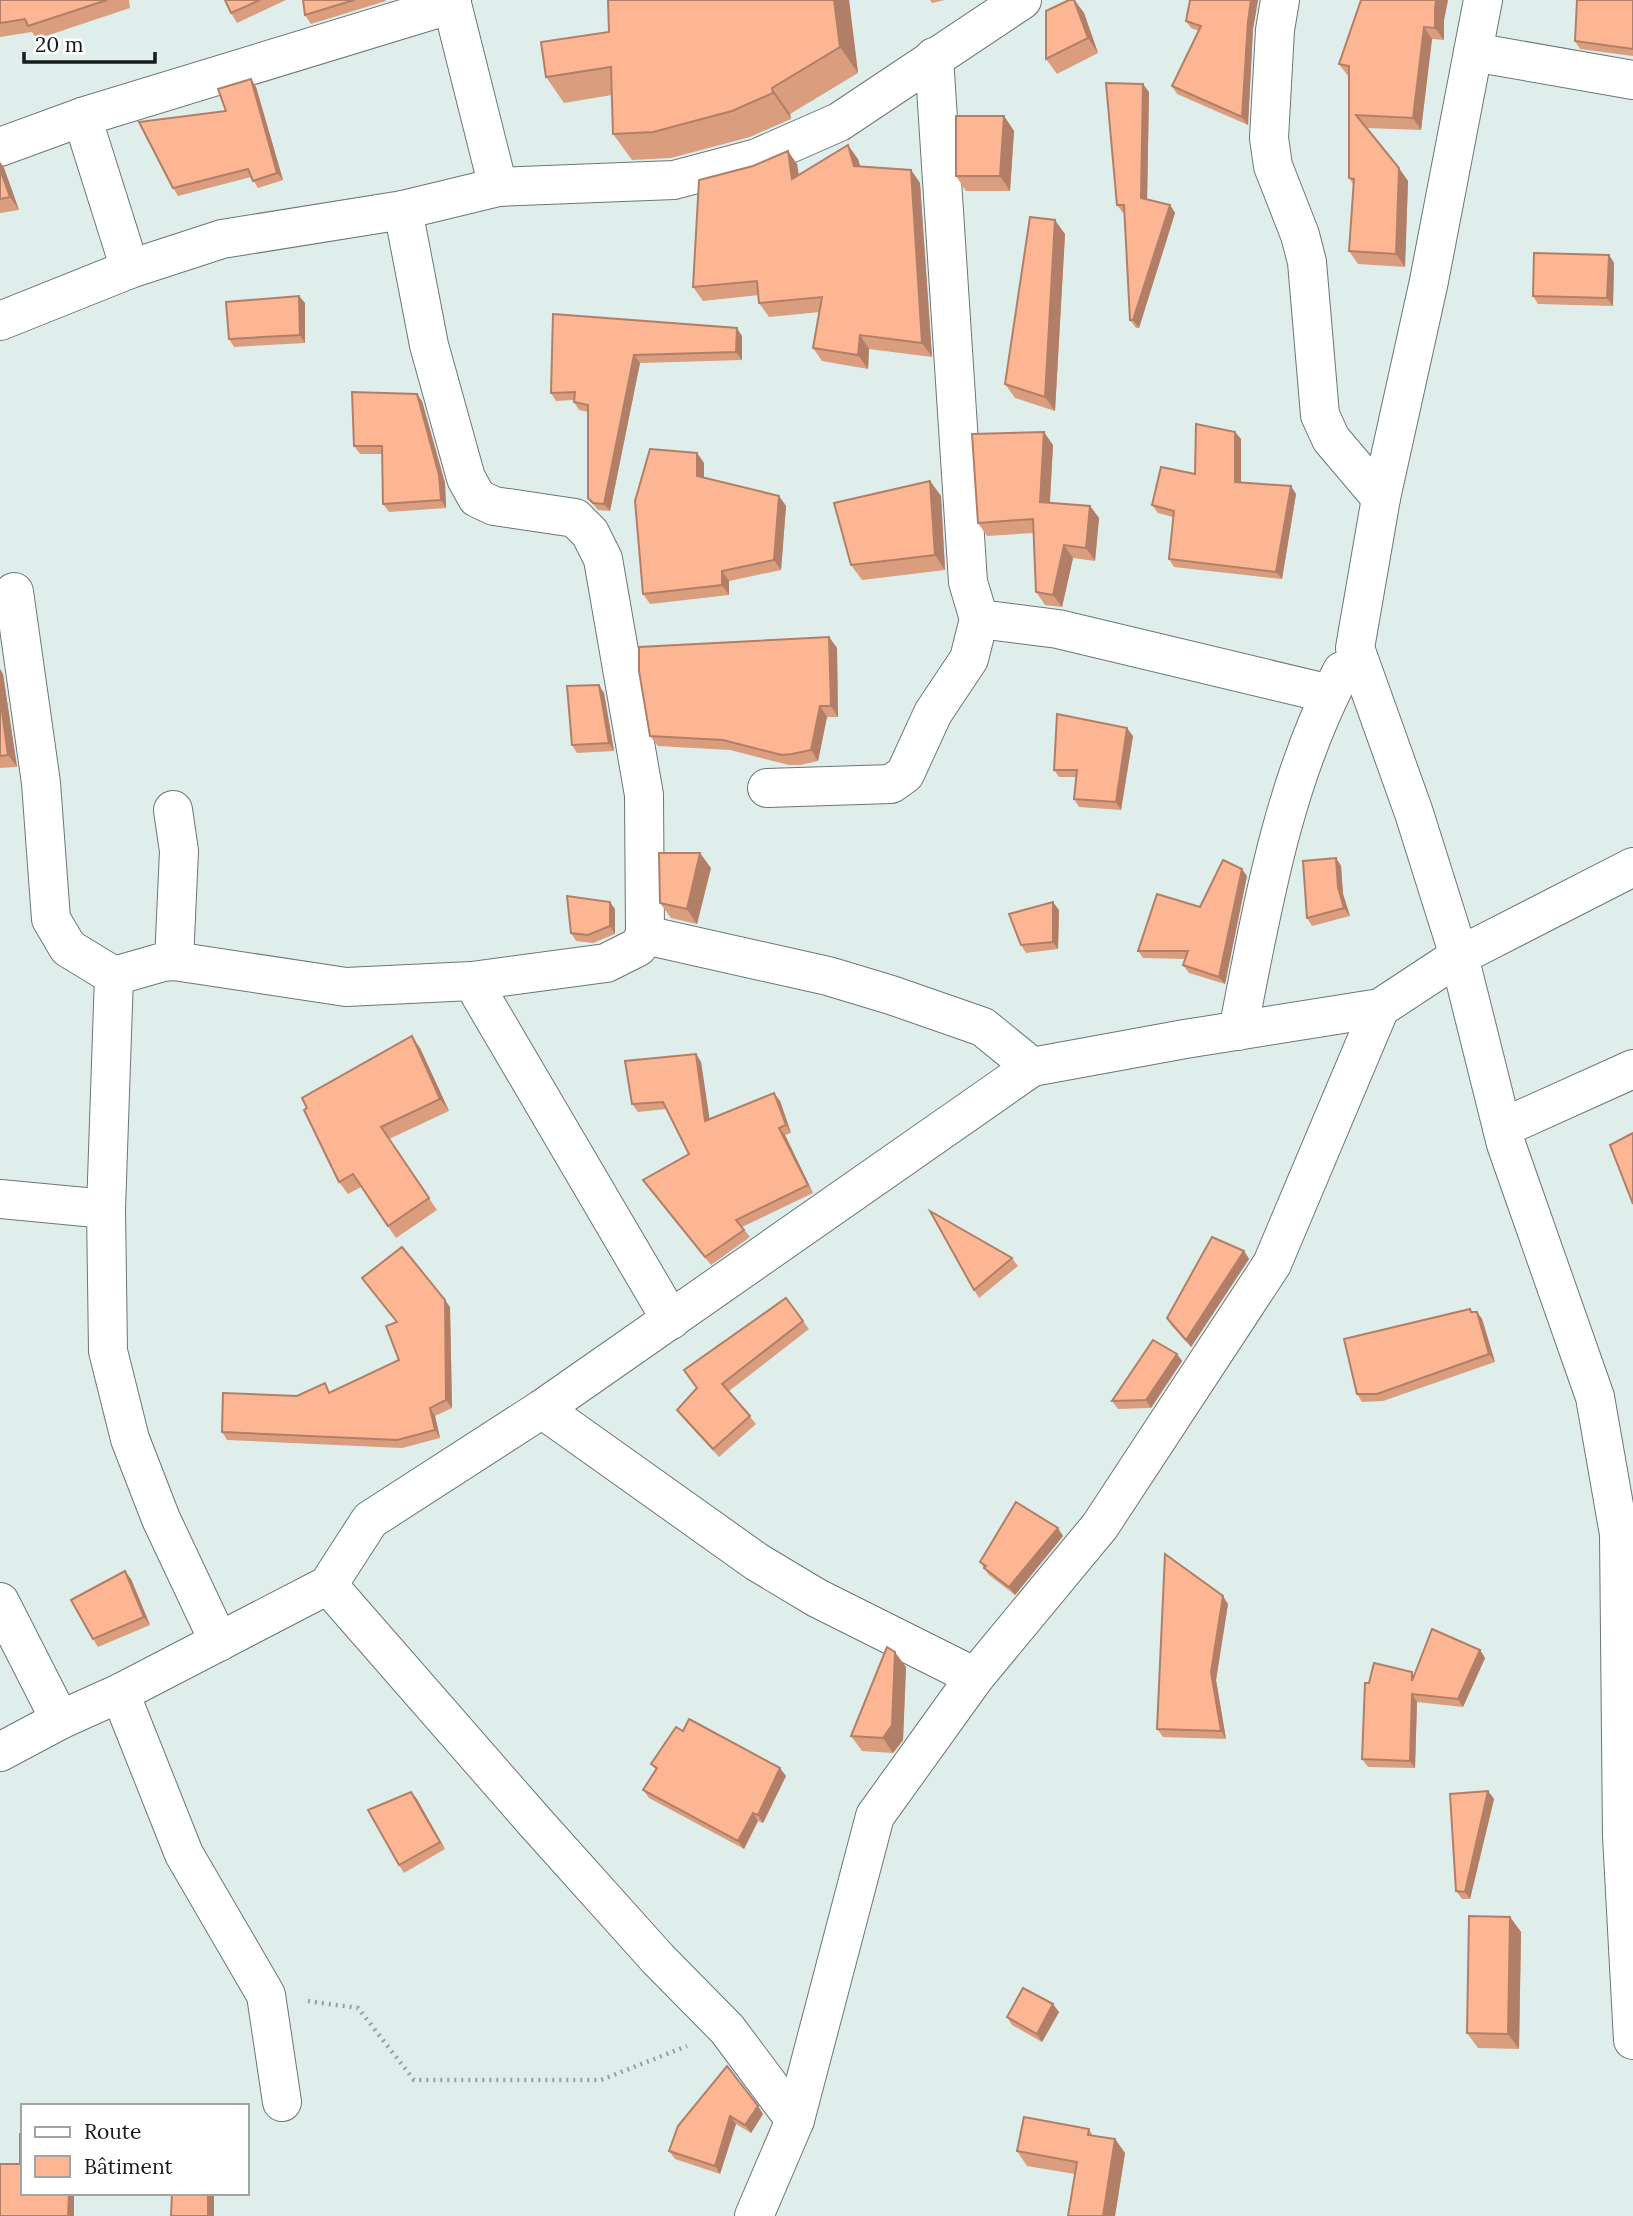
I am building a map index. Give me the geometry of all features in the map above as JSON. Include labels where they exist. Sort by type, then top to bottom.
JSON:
[{"type":"street","points":[[0,321],[130,269],[222,239],[403,210],[498,187],[674,180],[757,158],[839,122],[1022,0]]},
{"type":"street","points":[[1280,0],[1275,30],[1269,138],[1273,166],[1300,234],[1307,262],[1320,415],[1331,439],[1381,498]]},
{"type":"street","points":[[1238,1031],[1259,925],[1292,792],[1322,709],[1355,648],[1381,498],[1429,281],[1483,0]]},
{"type":"street","points":[[0,147],[82,117],[452,2],[498,187]]},
{"type":"street","points":[[1473,52],[1633,80]]},
{"type":"street","points":[[767,788],[891,784],[905,774],[933,713],[969,659],[979,619],[968,582],[933,58]]},
{"type":"street","points":[[82,117],[130,269]]},
{"type":"street","points":[[14,592],[41,783],[51,919],[68,948],[114,976],[174,961],[346,987],[472,982],[606,962],[638,947],[645,935],[644,795],[603,559],[590,533],[575,518],[494,506],[477,498],[466,478],[429,345],[403,210]]},
{"type":"street","points":[[979,619],[1058,629],[1330,694]]},
{"type":"street","points":[[1355,648],[1414,813],[1459,956],[1506,1144],[1595,1397],[1623,1493],[1619,1534],[1633,2040]]},
{"type":"street","points":[[173,810],[179,851],[174,961]]},
{"type":"street","points":[[0,1752],[328,1585],[370,1520],[542,1409],[1032,1068],[1380,1009],[1459,956],[1633,867]]},
{"type":"street","points":[[645,935],[828,976],[891,995],[983,1027],[1032,1068]]},
{"type":"street","points":[[114,976],[106,1209],[108,1351],[127,1427],[161,1518],[219,1642]]},
{"type":"street","points":[[472,982],[671,1320]]},
{"type":"street","points":[[754,2216],[795,2120],[876,1816],[975,1677],[1100,1526],[1272,1264],[1380,1009]]},
{"type":"street","points":[[1502,1128],[1633,1069]]},
{"type":"street","points":[[0,1199],[106,1209]]},
{"type":"street","points":[[542,1409],[757,1562],[817,1598],[975,1677]]},
{"type":"street","points":[[328,1585],[658,1959],[727,2029],[795,2120]]},
{"type":"street","points":[[0,1602],[60,1720]]},
{"type":"street","points":[[120,1693],[184,1854],[266,1995],[282,2102]]},
{"type":"path","points":[[266,1995],[358,2007],[414,2080],[601,2080],[727,2029]]},
{"type":"building","points":[[0,0],[107,0],[28,26],[25,19],[0,23]]},
{"type":"building","points":[[225,0],[260,0],[231,13]]},
{"type":"building","points":[[303,0],[354,0],[305,15]]},
{"type":"building","points":[[608,0],[834,0],[840,47],[772,88],[773,93],[732,111],[653,132],[613,134],[611,67],[546,77],[541,42],[609,32]]},
{"type":"building","points":[[1074,0],[1088,38],[1046,59],[1046,11]]},
{"type":"building","points":[[1190,0],[1251,0],[1242,117],[1172,86],[1201,26],[1186,21]]},
{"type":"building","points":[[1361,0],[1436,0],[1435,28],[1424,27],[1413,118],[1356,115],[1399,168],[1396,254],[1349,251],[1354,179],[1349,178],[1349,66],[1339,64]]},
{"type":"building","points":[[1577,0],[1633,0],[1633,49],[1575,41]]},
{"type":"building","points":[[251,79],[277,173],[253,181],[248,169],[173,188],[139,122],[226,111],[218,89]]},
{"type":"building","points":[[1106,83],[1143,84],[1141,198],[1170,205],[1133,320],[1130,320],[1124,205],[1117,205]]},
{"type":"building","points":[[956,116],[1004,116],[1000,176],[956,176]]},
{"type":"building","points":[[848,145],[854,166],[911,170],[922,343],[860,335],[858,355],[813,348],[822,297],[759,303],[757,281],[693,287],[699,180],[753,166],[788,151],[792,179]]},
{"type":"building","points":[[0,169],[10,197],[0,199]]},
{"type":"building","points":[[1030,217],[1055,220],[1045,397],[1005,384]]},
{"type":"building","points":[[1534,253],[1609,255],[1607,298],[1533,296]]},
{"type":"building","points":[[299,296],[300,335],[229,339],[226,302]]},
{"type":"building","points":[[553,314],[737,328],[736,352],[634,355],[604,504],[593,503],[588,498],[588,405],[574,402],[575,392],[551,393]]},
{"type":"building","points":[[352,392],[417,394],[439,475],[441,500],[383,504],[382,446],[354,446]]},
{"type":"building","points":[[1196,424],[1235,432],[1235,482],[1291,486],[1276,572],[1169,559],[1174,511],[1152,505],[1161,467],[1195,474]]},
{"type":"building","points":[[1044,432],[1040,502],[1090,506],[1086,548],[1064,545],[1053,595],[1036,592],[1033,519],[978,523],[972,434]]},
{"type":"building","points":[[650,449],[697,453],[697,476],[779,496],[774,560],[722,571],[722,585],[643,594],[635,501]]},
{"type":"building","points":[[930,481],[935,555],[851,565],[834,503]]},
{"type":"building","points":[[829,637],[831,706],[820,706],[811,750],[782,755],[723,740],[650,736],[639,671],[639,647]]},
{"type":"building","points":[[599,685],[609,743],[572,745],[567,686]]},
{"type":"building","points":[[0,697],[8,755],[0,756]]},
{"type":"building","points":[[1057,714],[1127,728],[1116,802],[1074,799],[1077,770],[1054,770]]},
{"type":"building","points":[[659,853],[700,853],[687,909],[660,903]]},
{"type":"building","points":[[1336,858],[1338,887],[1344,908],[1307,918],[1303,861]]},
{"type":"building","points":[[1223,860],[1242,869],[1219,977],[1183,965],[1188,951],[1138,951],[1157,894],[1200,907]]},
{"type":"building","points":[[567,896],[610,902],[610,926],[588,935],[571,933]]},
{"type":"building","points":[[1053,902],[1053,942],[1021,945],[1009,914]]},
{"type":"building","points":[[412,1036],[440,1099],[381,1127],[429,1198],[388,1226],[353,1174],[339,1182],[304,1110],[307,1108],[302,1098]]},
{"type":"building","points":[[696,1054],[705,1121],[774,1093],[786,1125],[779,1128],[808,1185],[736,1220],[744,1230],[705,1257],[643,1180],[689,1154],[663,1102],[632,1104],[625,1061]]},
{"type":"building","points":[[1633,1133],[1633,1204],[1610,1145]]},
{"type":"building","points":[[930,1211],[1012,1258],[974,1290]]},
{"type":"building","points":[[1212,1237],[1244,1251],[1186,1340],[1167,1318]]},
{"type":"building","points":[[402,1247],[445,1300],[446,1400],[430,1408],[435,1430],[397,1440],[222,1432],[223,1393],[297,1396],[325,1383],[329,1393],[399,1360],[386,1326],[397,1322],[362,1278]]},
{"type":"building","points":[[786,1298],[803,1321],[722,1384],[750,1416],[713,1449],[677,1410],[697,1388],[684,1370]]},
{"type":"building","points":[[1470,1309],[1471,1312],[1477,1312],[1489,1354],[1377,1394],[1357,1394],[1344,1339]]},
{"type":"building","points":[[1153,1340],[1177,1354],[1146,1400],[1112,1401]]},
{"type":"building","points":[[1016,1502],[1058,1528],[1009,1587],[980,1562]]},
{"type":"building","points":[[1165,1554],[1223,1596],[1211,1672],[1221,1731],[1157,1729]]},
{"type":"building","points":[[125,1571],[144,1617],[93,1639],[71,1600]]},
{"type":"building","points":[[1432,1629],[1480,1650],[1458,1699],[1412,1694],[1410,1761],[1362,1759],[1365,1683],[1369,1683],[1374,1663],[1412,1672],[1412,1681]]},
{"type":"building","points":[[887,1647],[895,1652],[892,1725],[883,1738],[851,1736]]},
{"type":"building","points":[[689,1719],[780,1768],[758,1815],[753,1813],[738,1841],[643,1790],[657,1768],[651,1764],[676,1727],[683,1731]]},
{"type":"building","points":[[1488,1791],[1465,1892],[1456,1891],[1450,1794]]},
{"type":"building","points":[[411,1792],[440,1842],[399,1865],[368,1810]]},
{"type":"building","points":[[1469,1916],[1510,1917],[1508,2034],[1467,2033]]},
{"type":"building","points":[[1023,1988],[1053,2004],[1037,2034],[1007,2017]]},
{"type":"building","points":[[727,2066],[758,2106],[745,2125],[730,2116],[715,2166],[669,2151],[678,2126]]},
{"type":"building","points":[[1024,2117],[1089,2129],[1088,2135],[1115,2139],[1103,2216],[1068,2216],[1077,2162],[1017,2151]]},
{"type":"building","points":[[21,2134],[21,2195],[69,2195],[68,2216],[0,2216],[0,2164],[20,2164]]},
{"type":"building","points":[[172,2195],[208,2195],[208,2216],[171,2216]]}]
